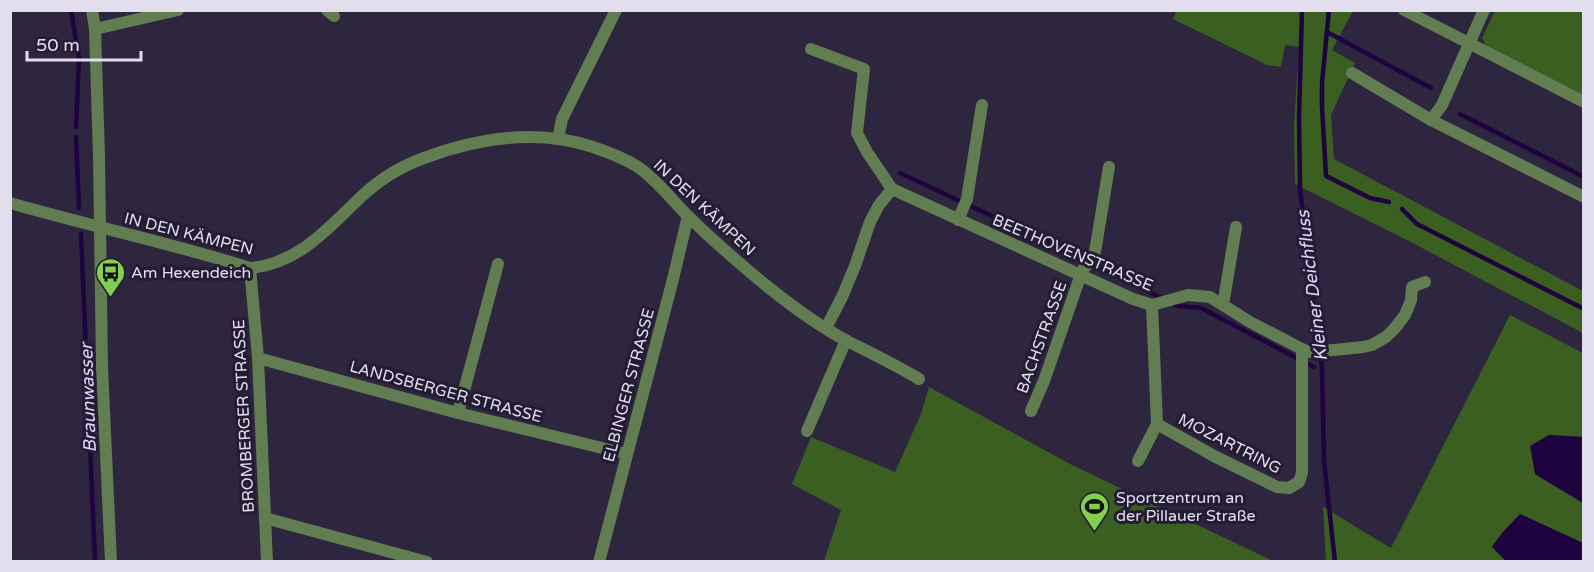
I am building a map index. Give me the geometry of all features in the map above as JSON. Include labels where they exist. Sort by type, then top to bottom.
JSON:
[{"type":"street","points":[[92,10],[100,227],[102,367],[111,561]]},
{"type":"street","points":[[94,28],[178,10]]},
{"type":"street","points":[[558,139],[562,119],[616,10]]},
{"type":"street","points":[[1404,10],[1584,102]]},
{"type":"street","points":[[1431,120],[1442,105],[1484,10]]},
{"type":"street","points":[[811,49],[864,69],[857,133],[892,189],[879,205],[870,222],[842,297],[826,328]]},
{"type":"street","points":[[1352,73],[1431,120],[1584,197]]},
{"type":"street","points":[[963,209],[982,105]]},
{"type":"street","name":"IN DEN KÄMPEN","points":[[10,203],[250,268],[261,267],[277,262],[309,246],[374,186],[421,159],[461,146],[502,138],[524,136],[580,142],[632,163],[646,173],[688,216],[768,287],[811,320],[920,379]]},
{"type":"street","name":"BACHSTRASSE","points":[[1031,411],[1044,381],[1081,274],[1094,258],[1109,168]]},
{"type":"street","name":"BEETHOVENSTRASSE","points":[[892,189],[963,209],[1081,274],[1133,299],[1155,304],[1188,295],[1210,297],[1304,356]]},
{"type":"street","name":"ELBINGER STRASSE","points":[[598,561],[688,216]]},
{"type":"street","points":[[1223,305],[1236,227]]},
{"type":"street","points":[[458,412],[498,264]]},
{"type":"street","name":"BROMBERGER STRASSE","points":[[250,268],[258,358],[267,561]]},
{"type":"street","points":[[1304,356],[1372,345],[1386,337],[1405,315],[1411,300],[1412,287],[1425,282]]},
{"type":"street","name":"MOZARTRING","points":[[1138,461],[1157,424],[1155,304]]},
{"type":"street","points":[[807,431],[846,340]]},
{"type":"street","name":"MOZARTRING","points":[[1157,424],[1263,481],[1277,487],[1289,488],[1299,482],[1302,473],[1304,356]]},
{"type":"street","name":"LANDSBERGER STRASSE","points":[[258,358],[458,412],[627,454]]},
{"type":"street","points":[[265,518],[428,561]]},
{"type":"green space","points":[[1177,10],[1353,11],[1332,50],[1355,63],[1331,115],[1334,159],[1583,291],[1583,333],[1295,184],[1294,126],[1299,47],[1285,45],[1281,67],[1267,65],[1173,19]]},
{"type":"green space","points":[[1495,11],[1583,11],[1583,96],[1486,45],[1482,38]]},
{"type":"green space","points":[[1510,315],[1583,353],[1583,437],[1549,435],[1535,474],[1583,503],[1583,543],[1521,515],[1492,546],[1506,561],[1326,561],[1323,507],[1391,548]]},
{"type":"green space","points":[[929,387],[1072,465],[1273,561],[824,561],[841,510],[792,484],[811,437],[895,472],[921,414]]},
{"type":"shaded area","points":[[1549,435],[1583,437],[1583,503],[1535,474],[1530,446]]},
{"type":"shaded area","points":[[1520,514],[1583,543],[1583,561],[1506,561],[1492,547]]},
{"type":"waterway","name":"Braunwasser","points":[[71,10],[79,59],[76,127]]},
{"type":"waterway","name":"Kleiner Deichfluss","points":[[1302,10],[1300,189],[1322,368],[1324,461],[1335,562]]},
{"type":"waterway","points":[[1329,10],[1322,83],[1326,176],[1370,198],[1389,202]]},
{"type":"waterway","points":[[1327,32],[1431,88]]},
{"type":"waterway","points":[[1460,114],[1584,177]]},
{"type":"waterway","name":"Braunwasser","points":[[76,137],[79,208]]},
{"type":"waterway","points":[[900,173],[1077,256]]},
{"type":"waterway","points":[[1402,209],[1417,224],[1584,309]]},
{"type":"waterway","name":"Braunwasser","points":[[81,234],[95,562]]},
{"type":"waterway","points":[[1098,266],[1163,299]]},
{"type":"waterway","points":[[1170,302],[1178,306],[1201,308],[1314,367]]},
{"type":"place","name":"Am Hexendeich","points":[[110,298]]},
{"type":"place","name":"Sportzentrum an der Pillauer Straße","points":[[1095,532]]}]
